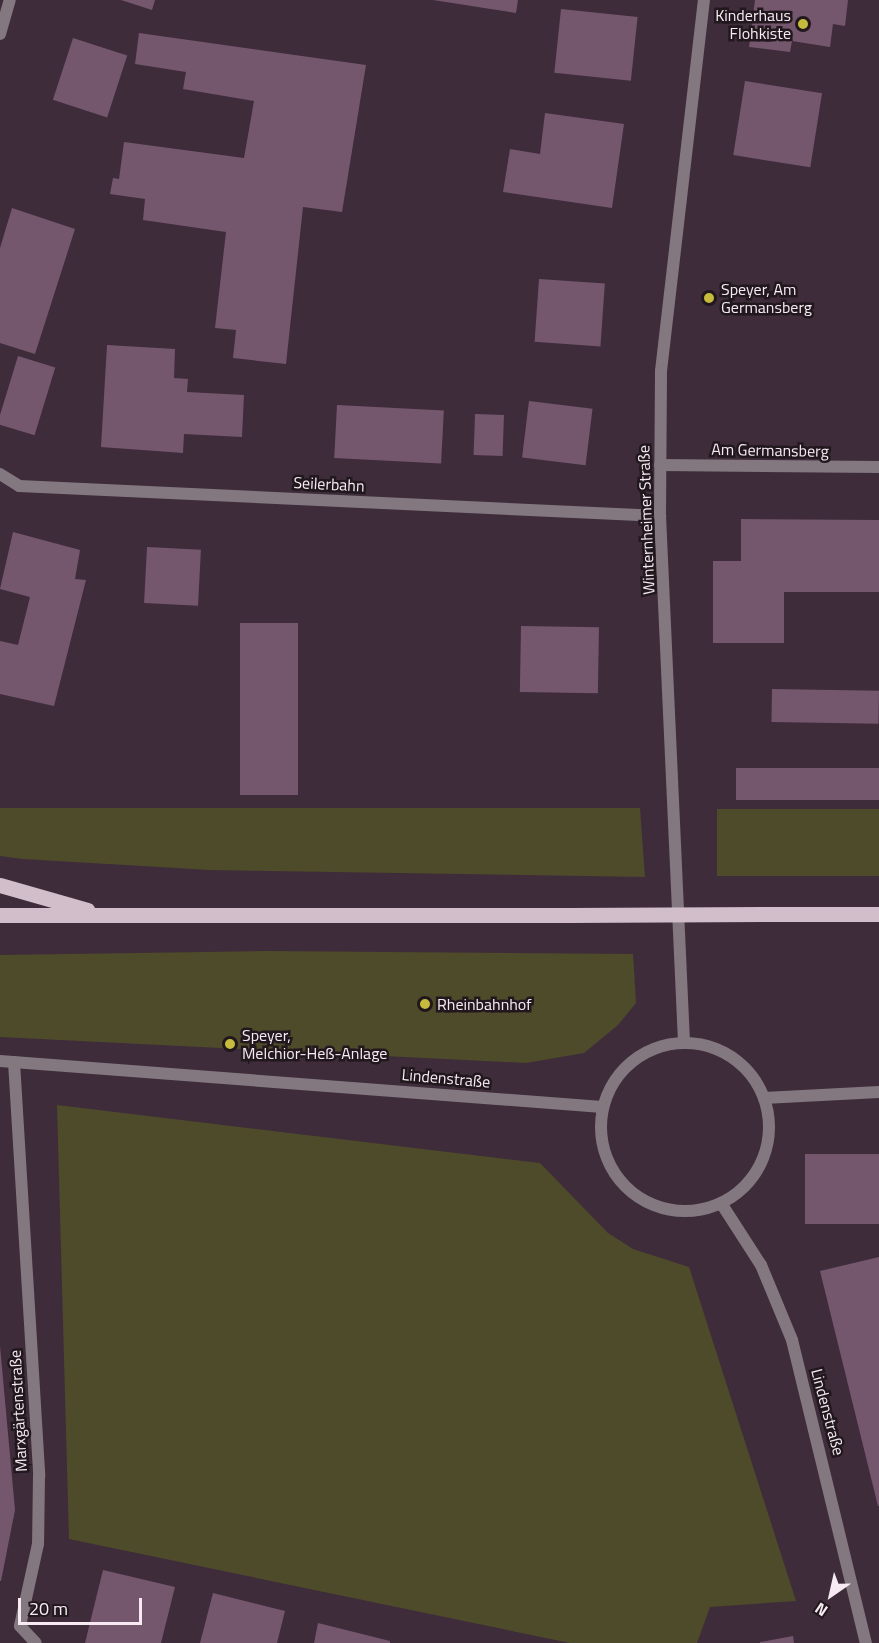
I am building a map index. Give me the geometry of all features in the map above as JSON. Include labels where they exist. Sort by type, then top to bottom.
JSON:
[{"type":"main road","points":[[0,885],[104,915]]},
{"type":"main road","points":[[0,915],[879,914]]},
{"type":"street","points":[[0,34],[10,0]]},
{"type":"street","name":"Winternheimer Straße","points":[[684,1042],[660,516],[661,371],[704,0]]},
{"type":"street","name":"Am Germansberg","points":[[660,465],[879,467]]},
{"type":"street","name":"Seilerbahn","points":[[0,474],[19,486],[660,516]]},
{"type":"street","points":[[684,1042],[717,1049],[746,1068],[764,1098],[769,1122],[767,1146],[758,1169],[742,1189],[721,1203],[691,1211],[670,1209],[632,1193],[611,1169],[604,1149],[602,1107],[612,1081],[631,1061],[656,1047],[684,1042]]},
{"type":"street","name":"Lindenstraße","points":[[0,1061],[602,1107]]},
{"type":"street","name":"Marxgärtenstraße","points":[[14,1062],[39,1476],[38,1544],[21,1626],[36,1643]]},
{"type":"street","points":[[764,1098],[879,1092]]},
{"type":"street","name":"Lindenstraße","points":[[721,1203],[761,1264],[792,1340],[866,1643]]},
{"type":"shaded area","points":[[0,808],[640,808],[645,877],[210,870],[23,859],[0,856]]},
{"type":"shaded area","points":[[717,809],[879,809],[879,876],[717,876]]},
{"type":"shaded area","points":[[265,951],[633,954],[636,1003],[618,1025],[584,1053],[526,1063],[0,1037],[0,955]]},
{"type":"shaded area","points":[[57,1105],[540,1163],[608,1233],[633,1249],[689,1267],[796,1601],[710,1607],[697,1643],[570,1643],[69,1539]]},
{"type":"building","points":[[121,0],[155,0],[152,10]]},
{"type":"building","points":[[433,0],[518,0],[516,13]]},
{"type":"building","points":[[755,0],[848,0],[845,26],[833,24],[830,47],[792,41],[790,52],[749,47]]},
{"type":"building","points":[[561,9],[638,17],[631,81],[554,73]]},
{"type":"building","points":[[139,33],[366,65],[342,212],[303,207],[286,364],[233,358],[236,330],[215,328],[226,232],[143,220],[145,199],[110,194],[113,178],[119,179],[124,142],[244,158],[254,101],[183,89],[186,72],[135,64]]},
{"type":"building","points":[[73,38],[127,56],[107,117],[53,100]]},
{"type":"building","points":[[745,81],[822,93],[810,167],[733,155]]},
{"type":"building","points":[[545,113],[624,124],[612,208],[503,192],[510,149],[540,154]]},
{"type":"building","points":[[12,208],[75,229],[35,354],[0,343],[0,248]]},
{"type":"building","points":[[539,279],[605,284],[600,346],[535,342]]},
{"type":"building","points":[[107,345],[175,349],[174,378],[188,379],[187,392],[244,395],[242,437],[184,434],[183,453],[101,447]]},
{"type":"building","points":[[18,356],[55,367],[35,435],[0,425],[0,415]]},
{"type":"building","points":[[529,401],[593,409],[586,465],[522,458]]},
{"type":"building","points":[[337,405],[444,411],[441,464],[334,458]]},
{"type":"building","points":[[475,414],[504,415],[503,456],[474,455]]},
{"type":"building","points":[[741,519],[879,520],[879,592],[784,592],[784,643],[713,643],[713,561],[741,561]]},
{"type":"building","points":[[13,532],[80,550],[75,579],[86,580],[54,706],[0,694],[0,641],[18,645],[30,597],[0,589]]},
{"type":"building","points":[[147,547],[201,550],[198,606],[144,603]]},
{"type":"building","points":[[240,623],[298,623],[298,795],[240,795]]},
{"type":"building","points":[[521,626],[599,627],[598,693],[520,692]]},
{"type":"building","points":[[772,689],[879,691],[878,724],[771,722]]},
{"type":"building","points":[[736,768],[879,768],[879,800],[736,800]]},
{"type":"building","points":[[805,1154],[879,1154],[879,1224],[805,1224]]},
{"type":"building","points":[[879,1257],[879,1506],[878,1506],[820,1271]]},
{"type":"building","points":[[0,1346],[15,1510],[1,1581],[0,1581]]},
{"type":"building","points":[[103,1570],[175,1587],[161,1643],[85,1643]]},
{"type":"building","points":[[213,1593],[285,1611],[277,1643],[200,1643]]},
{"type":"building","points":[[318,1623],[390,1641],[390,1643],[314,1643]]},
{"type":"building","points":[[793,1636],[794,1643],[760,1643],[760,1642]]},
{"type":"place","name":"Kinderhaus Flohkiste","points":[[803,24]]},
{"type":"place","name":"Speyer, Am Germansberg","points":[[709,298]]},
{"type":"place","name":"Rheinbahnhof","points":[[425,1004]]},
{"type":"place","name":"Speyer, Melchior-Heß-Anlage","points":[[230,1044]]}]
